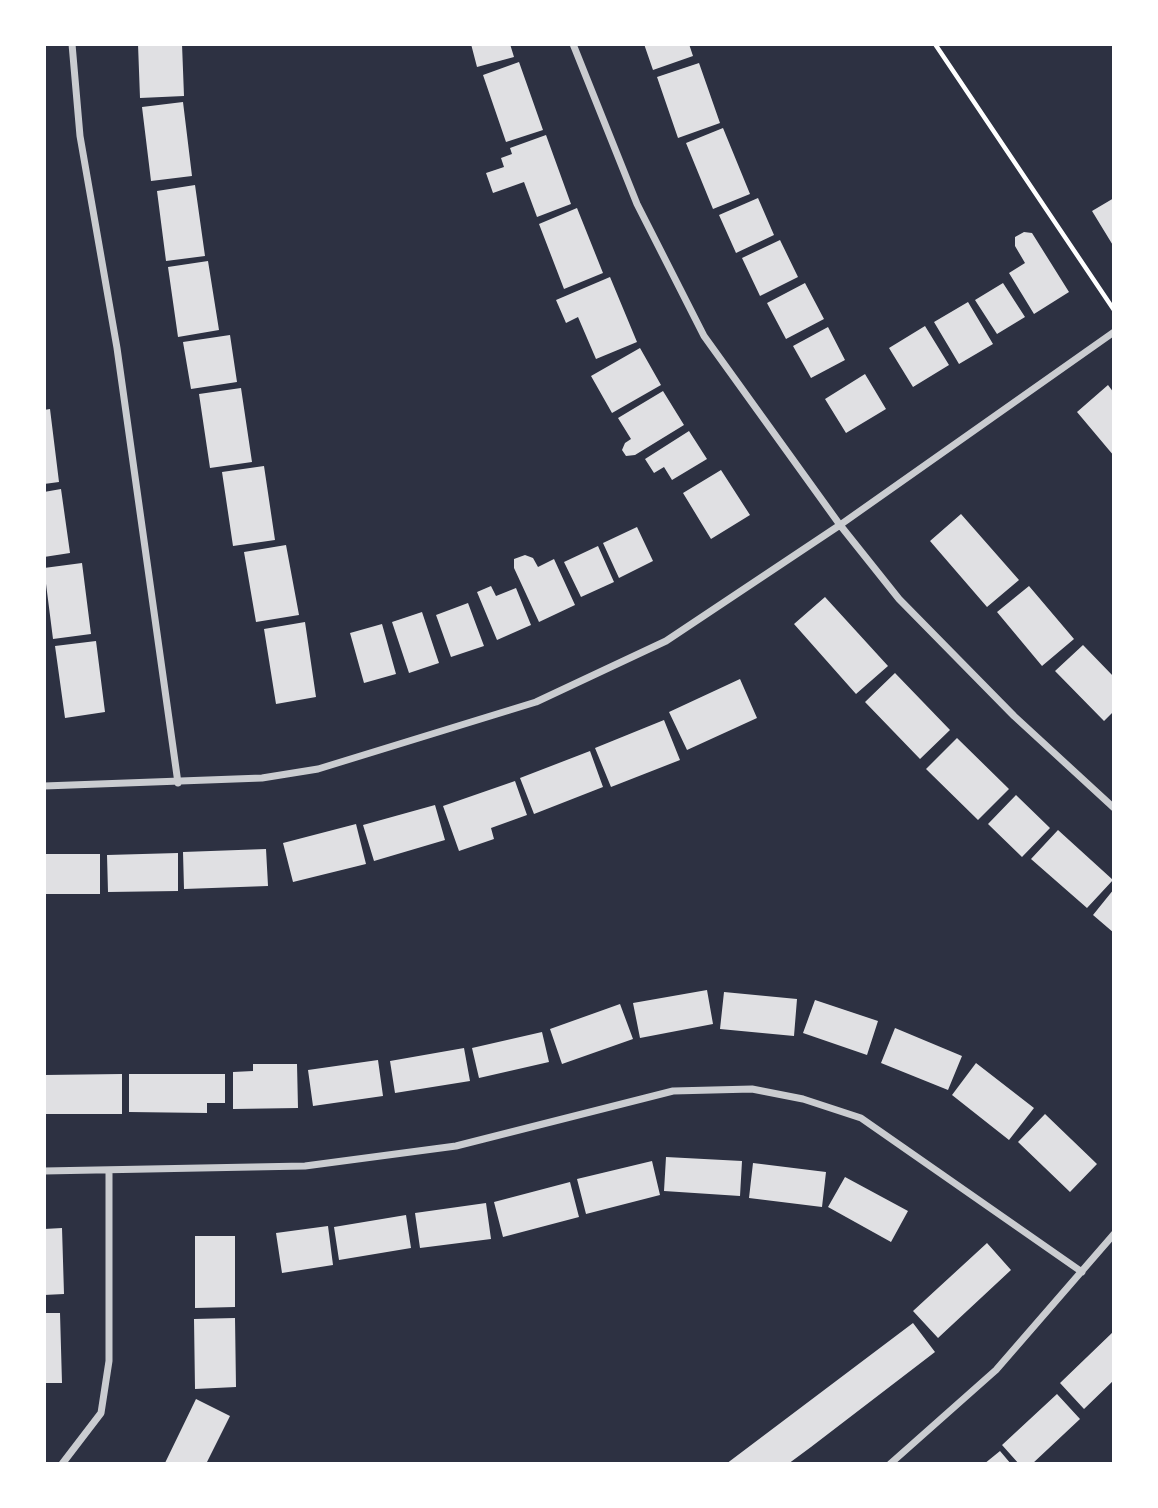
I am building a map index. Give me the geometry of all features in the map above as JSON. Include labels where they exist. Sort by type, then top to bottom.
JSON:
[{"type":"street","points":[[72,44],[80,136],[117,348],[178,783]]},
{"type":"street","points":[[573,44],[637,204],[704,336],[840,525],[899,599],[1014,716],[1114,808]]},
{"type":"street","points":[[44,786],[262,778],[318,769],[536,702],[666,641],[840,525],[1114,332]]},
{"type":"street","points":[[44,1171],[319,1164],[456,1146],[673,1091],[752,1089],[803,1099],[861,1118],[1082,1272]]},
{"type":"street","points":[[62,1464],[101,1413],[109,1361],[110,1171]]},
{"type":"street","points":[[890,1464],[996,1370],[1114,1234]]},
{"type":"path","points":[[935,44],[1114,310]]},
{"type":"building","points":[[138,44],[182,44],[184,96],[140,98]]},
{"type":"building","points":[[471,44],[510,44],[514,57],[477,67]]},
{"type":"building","points":[[644,44],[689,44],[693,56],[653,70]]},
{"type":"building","points":[[519,62],[543,130],[506,142],[483,75]]},
{"type":"building","points":[[699,63],[720,123],[678,138],[657,77]]},
{"type":"building","points":[[183,102],[192,176],[151,181],[142,107]]},
{"type":"building","points":[[723,128],[750,194],[713,209],[686,143]]},
{"type":"building","points":[[546,135],[571,204],[537,217],[524,182],[493,193],[486,173],[504,167],[501,158],[512,154],[510,148]]},
{"type":"building","points":[[195,185],[205,256],[166,261],[157,191]]},
{"type":"building","points":[[758,198],[774,235],[736,253],[719,215]]},
{"type":"building","points":[[1114,198],[1114,247],[1092,211]]},
{"type":"building","points":[[577,208],[603,273],[564,289],[539,224]]},
{"type":"building","points":[[1024,232],[1032,233],[1069,292],[1034,314],[1009,273],[1025,263],[1015,246],[1015,237]]},
{"type":"building","points":[[780,240],[798,277],[760,296],[742,258]]},
{"type":"building","points":[[208,261],[219,330],[178,337],[168,267]]},
{"type":"building","points":[[610,277],[637,342],[596,359],[578,317],[566,323],[556,300]]},
{"type":"building","points":[[805,283],[824,319],[786,339],[767,303]]},
{"type":"building","points":[[1003,283],[1025,317],[997,334],[975,300]]},
{"type":"building","points":[[968,302],[993,344],[959,364],[934,322]]},
{"type":"building","points":[[925,326],[949,365],[913,387],[889,348]]},
{"type":"building","points":[[828,327],[845,360],[811,378],[793,346]]},
{"type":"building","points":[[230,335],[237,382],[191,389],[183,342]]},
{"type":"building","points":[[640,348],[661,385],[612,413],[591,376]]},
{"type":"building","points":[[865,374],[886,409],[846,433],[825,399]]},
{"type":"building","points":[[1108,385],[1114,393],[1114,456],[1077,412]]},
{"type":"building","points":[[241,388],[252,462],[210,468],[199,394]]},
{"type":"building","points":[[663,391],[684,425],[635,455],[626,456],[622,450],[625,443],[631,439],[618,418]]},
{"type":"building","points":[[50,409],[59,482],[44,484],[44,410]]},
{"type":"building","points":[[689,431],[707,459],[672,480],[664,467],[654,473],[645,459]]},
{"type":"building","points":[[264,466],[275,540],[233,546],[222,472]]},
{"type":"building","points":[[721,470],[750,515],[711,539],[683,493]]},
{"type":"building","points":[[61,489],[70,553],[44,557],[44,492]]},
{"type":"building","points":[[961,514],[1019,580],[987,607],[930,541]]},
{"type":"building","points":[[637,527],[653,561],[619,578],[603,543]]},
{"type":"building","points":[[286,545],[299,615],[256,622],[244,552]]},
{"type":"building","points":[[598,546],[614,582],[581,597],[564,562]]},
{"type":"building","points":[[525,555],[533,558],[538,567],[554,559],[575,605],[539,622],[514,568],[514,559]]},
{"type":"building","points":[[82,563],[91,634],[53,639],[44,568]]},
{"type":"building","points":[[491,586],[496,596],[516,588],[531,625],[497,640],[477,592]]},
{"type":"building","points":[[1029,586],[1074,639],[1042,666],[997,612]]},
{"type":"building","points":[[825,597],[888,666],[856,694],[794,624]]},
{"type":"building","points":[[468,603],[484,646],[451,657],[436,615]]},
{"type":"building","points":[[422,612],[439,663],[409,673],[392,622]]},
{"type":"building","points":[[305,622],[316,697],[276,704],[264,629]]},
{"type":"building","points":[[382,624],[396,674],[364,683],[350,633]]},
{"type":"building","points":[[96,641],[105,712],[65,718],[55,646]]},
{"type":"building","points":[[1083,645],[1114,677],[1114,711],[1104,721],[1055,671]]},
{"type":"building","points":[[895,673],[950,730],[920,759],[865,702]]},
{"type":"building","points":[[740,679],[757,718],[687,750],[669,712]]},
{"type":"building","points":[[664,720],[680,760],[611,787],[595,748]]},
{"type":"building","points":[[957,738],[1009,789],[978,820],[926,769]]},
{"type":"building","points":[[590,751],[603,787],[534,814],[520,778]]},
{"type":"building","points":[[515,781],[527,815],[491,828],[494,839],[459,851],[443,806]]},
{"type":"building","points":[[1016,795],[1050,828],[1022,857],[988,824]]},
{"type":"building","points":[[435,805],[445,840],[374,861],[363,825]]},
{"type":"building","points":[[356,824],[366,864],[293,882],[283,843]]},
{"type":"building","points":[[1058,830],[1113,880],[1087,908],[1031,859]]},
{"type":"building","points":[[266,849],[268,886],[184,889],[183,852]]},
{"type":"building","points":[[178,853],[178,891],[108,892],[107,855]]},
{"type":"building","points":[[44,854],[100,854],[100,894],[44,894]]},
{"type":"building","points":[[1114,889],[1114,933],[1093,915]]},
{"type":"building","points":[[707,990],[713,1024],[640,1038],[633,1003]]},
{"type":"building","points":[[724,992],[797,999],[794,1036],[720,1029]]},
{"type":"building","points":[[815,1000],[878,1021],[867,1055],[803,1033]]},
{"type":"building","points":[[620,1004],[633,1039],[562,1064],[550,1029]]},
{"type":"building","points":[[895,1028],[962,1056],[948,1090],[881,1063]]},
{"type":"building","points":[[542,1032],[549,1062],[479,1078],[472,1048]]},
{"type":"building","points":[[464,1048],[470,1081],[395,1093],[390,1061]]},
{"type":"building","points":[[378,1060],[383,1096],[313,1106],[308,1070]]},
{"type":"building","points":[[976,1063],[1034,1108],[1009,1140],[952,1095]]},
{"type":"building","points":[[253,1064],[297,1064],[298,1108],[233,1109],[233,1072],[253,1071]]},
{"type":"building","points":[[122,1074],[122,1114],[44,1114],[44,1075]]},
{"type":"building","points":[[129,1074],[225,1074],[225,1103],[207,1103],[207,1113],[129,1112]]},
{"type":"building","points":[[1045,1114],[1097,1164],[1070,1192],[1018,1142]]},
{"type":"building","points":[[666,1157],[742,1161],[740,1196],[664,1191]]},
{"type":"building","points":[[652,1161],[660,1195],[586,1214],[577,1179]]},
{"type":"building","points":[[753,1163],[826,1172],[822,1207],[749,1198]]},
{"type":"building","points":[[845,1177],[908,1211],[891,1242],[828,1207]]},
{"type":"building","points":[[570,1182],[579,1217],[503,1237],[494,1202]]},
{"type":"building","points":[[486,1203],[491,1239],[420,1248],[415,1213]]},
{"type":"building","points":[[406,1215],[411,1248],[339,1260],[334,1227]]},
{"type":"building","points":[[328,1226],[333,1265],[282,1273],[276,1233]]},
{"type":"building","points":[[62,1228],[64,1294],[44,1295],[44,1229]]},
{"type":"building","points":[[195,1236],[235,1236],[235,1307],[195,1308]]},
{"type":"building","points":[[987,1243],[1011,1270],[938,1338],[913,1311]]},
{"type":"building","points":[[44,1313],[60,1313],[62,1383],[44,1383]]},
{"type":"building","points":[[235,1318],[236,1387],[195,1389],[194,1319]]},
{"type":"building","points":[[913,1323],[935,1352],[811,1447],[788,1464],[726,1464]]},
{"type":"building","points":[[1114,1331],[1114,1380],[1084,1409],[1060,1383]]},
{"type":"building","points":[[1057,1394],[1080,1419],[1032,1464],[1019,1464],[1002,1445]]},
{"type":"building","points":[[196,1399],[230,1416],[206,1464],[167,1464],[165,1463]]},
{"type":"building","points":[[1000,1451],[1011,1464],[984,1464]]}]
